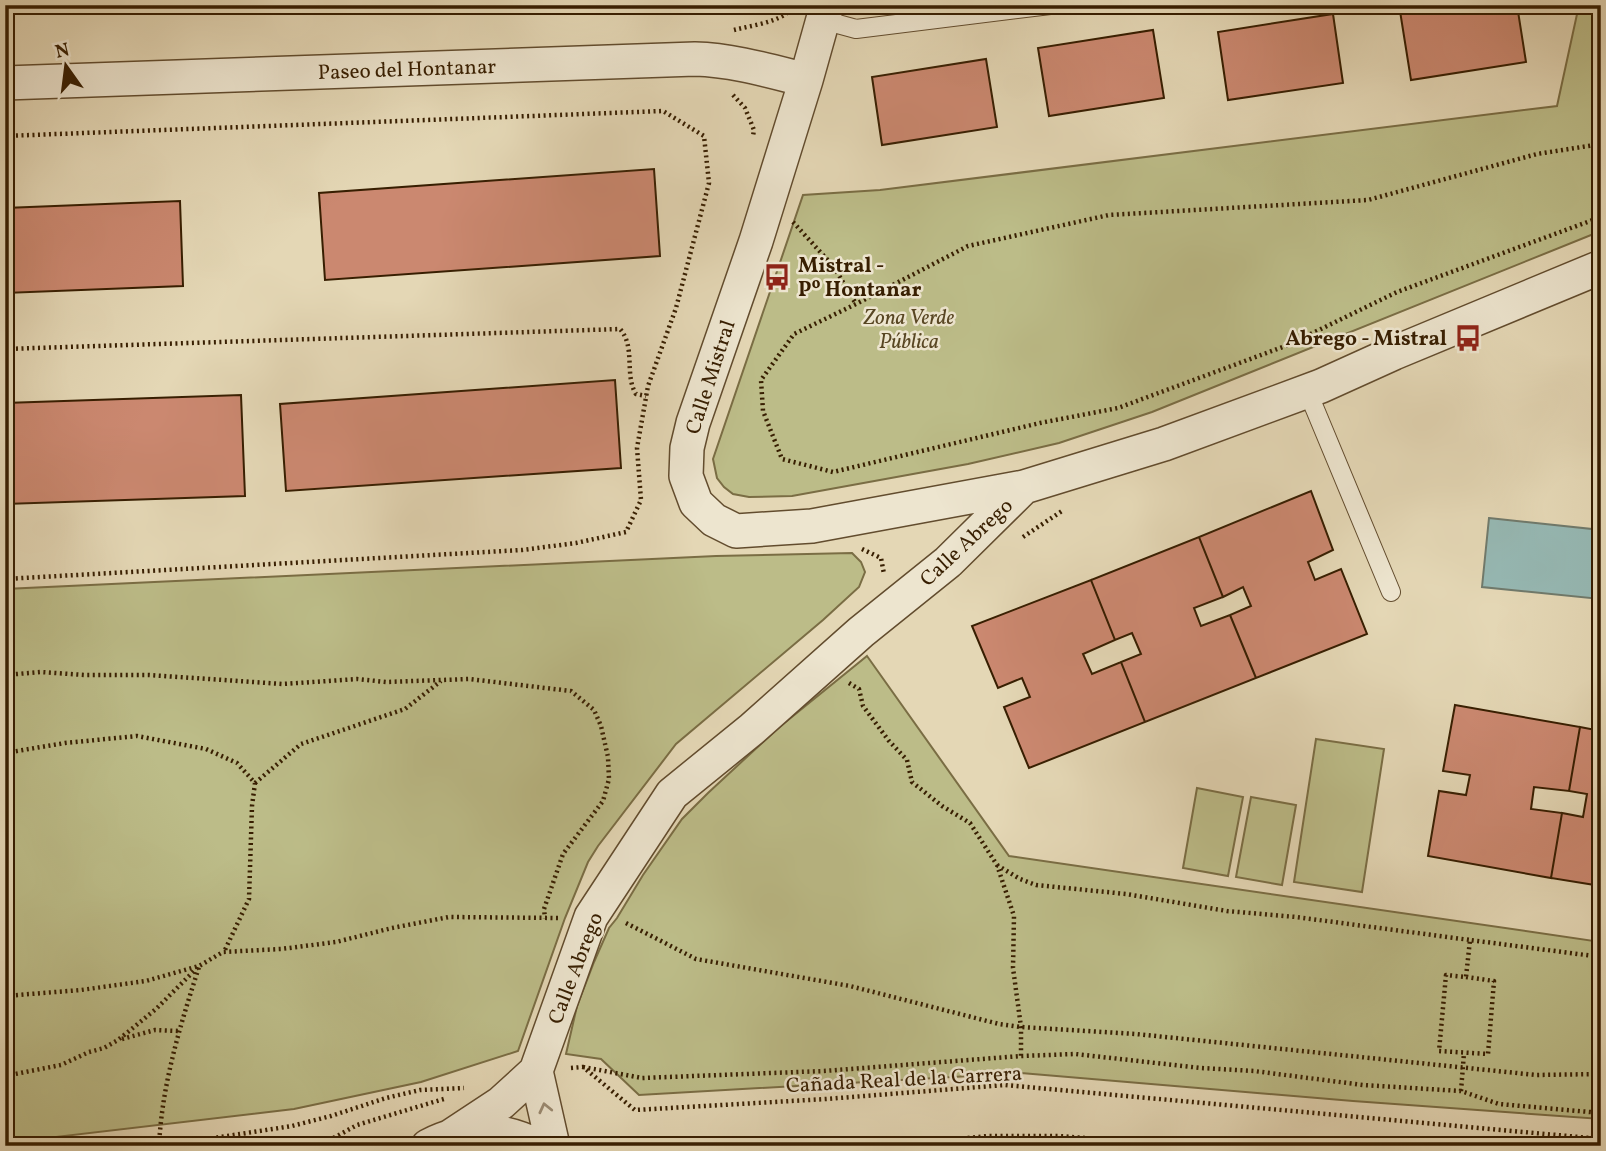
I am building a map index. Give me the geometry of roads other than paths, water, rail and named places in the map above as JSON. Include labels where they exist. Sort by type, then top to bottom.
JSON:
[{"type":"street","name":"Calle Mistral","points":[[825,12],[756,241],[693,423],[687,448],[686,476],[696,503],[715,520],[736,531],[812,526],[1024,487]]},
{"type":"street","name":"Paseo del Hontanar","points":[[5,82],[695,59],[740,64],[806,80]]},
{"type":"street","name":"Calle Abrego","points":[[440,1141],[502,1103],[536,1071],[591,917],[672,794],[752,729],[861,632],[948,562],[1024,487],[1164,444],[1307,390],[1601,267]]},
{"type":"street","points":[[536,1071],[553,1146]]},
{"type":"street","points":[[440,1141],[473,1131],[496,1131],[518,1136],[538,1146]]},
{"type":"lane","points":[[825,12],[856,29],[1050,5]]},
{"type":"lane","points":[[1307,390],[1391,592]]},
{"type":"water","points":[[1489,518],[1601,530],[1600,599],[1482,587]]},
{"type":"place","name":"Mistral - Pº Hontanar","points":[[777,277]]},
{"type":"place","name":"Abrego - Mistral","points":[[1468,338]]},
{"type":"park label","name":"Zona Verde Pública","points":[[909,329]]}]
